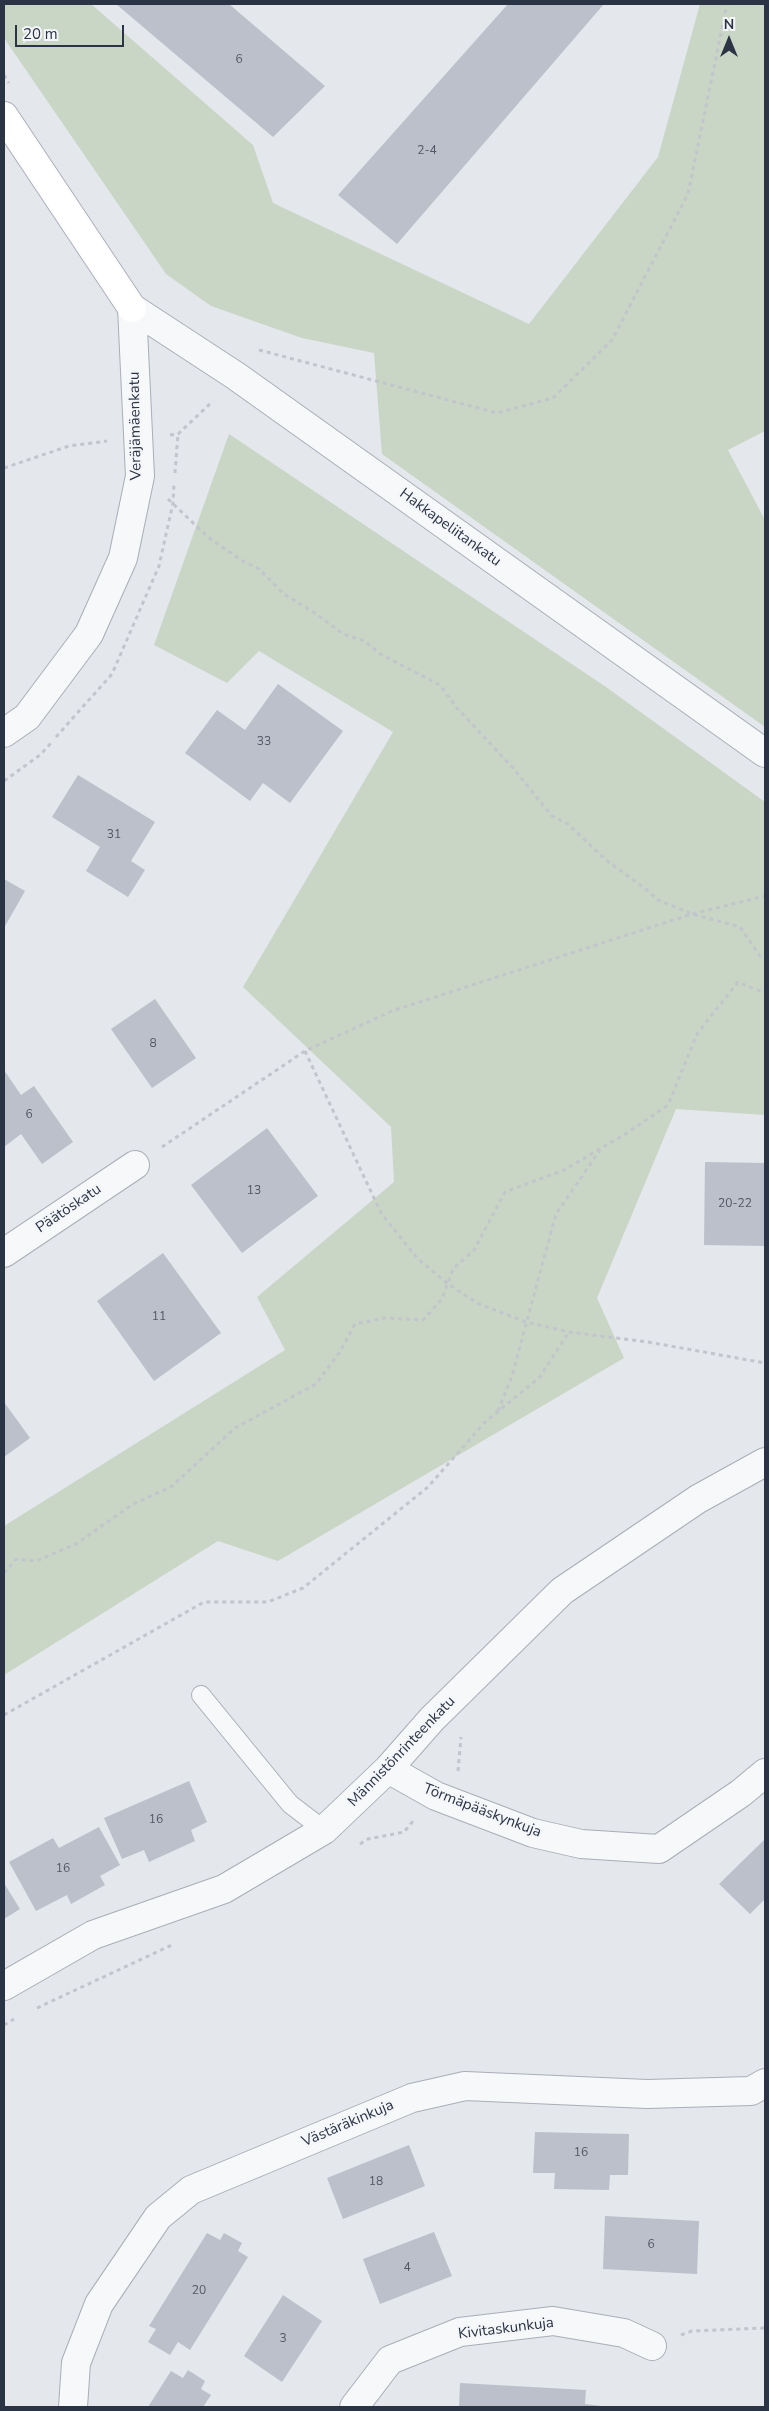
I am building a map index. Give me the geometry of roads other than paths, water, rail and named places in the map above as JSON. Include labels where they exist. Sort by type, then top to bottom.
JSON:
[{"type":"street","points":[[4,116],[132,308]]},
{"type":"street","name":"Veräjämäenkatu","points":[[4,733],[27,717],[89,634],[123,558],[140,476],[132,308]]},
{"type":"street","name":"Hakkapeliitankatu","points":[[132,308],[236,376],[765,753]]},
{"type":"street","name":"Päätöskatu","points":[[4,1253],[135,1165]]},
{"type":"street","name":"Männistönrinteenkatu","points":[[4,1986],[93,1935],[224,1888],[324,1830],[388,1769],[432,1719],[562,1592],[698,1499],[765,1462]]},
{"type":"street","name":"Törmäpääskynkuja","points":[[388,1769],[436,1796],[533,1833],[580,1844],[659,1849],[741,1793],[765,1773]]},
{"type":"street","name":"Västäräkinkuja","points":[[73,2407],[76,2362],[99,2304],[158,2217],[190,2190],[412,2098],[465,2086],[646,2094],[751,2091],[765,2083]]},
{"type":"street","name":"Kivitaskunkuja","points":[[354,2407],[390,2360],[460,2332],[553,2321],[624,2333],[652,2346]]},
{"type":"lane","points":[[201,1694],[290,1804],[324,1830]]}]
